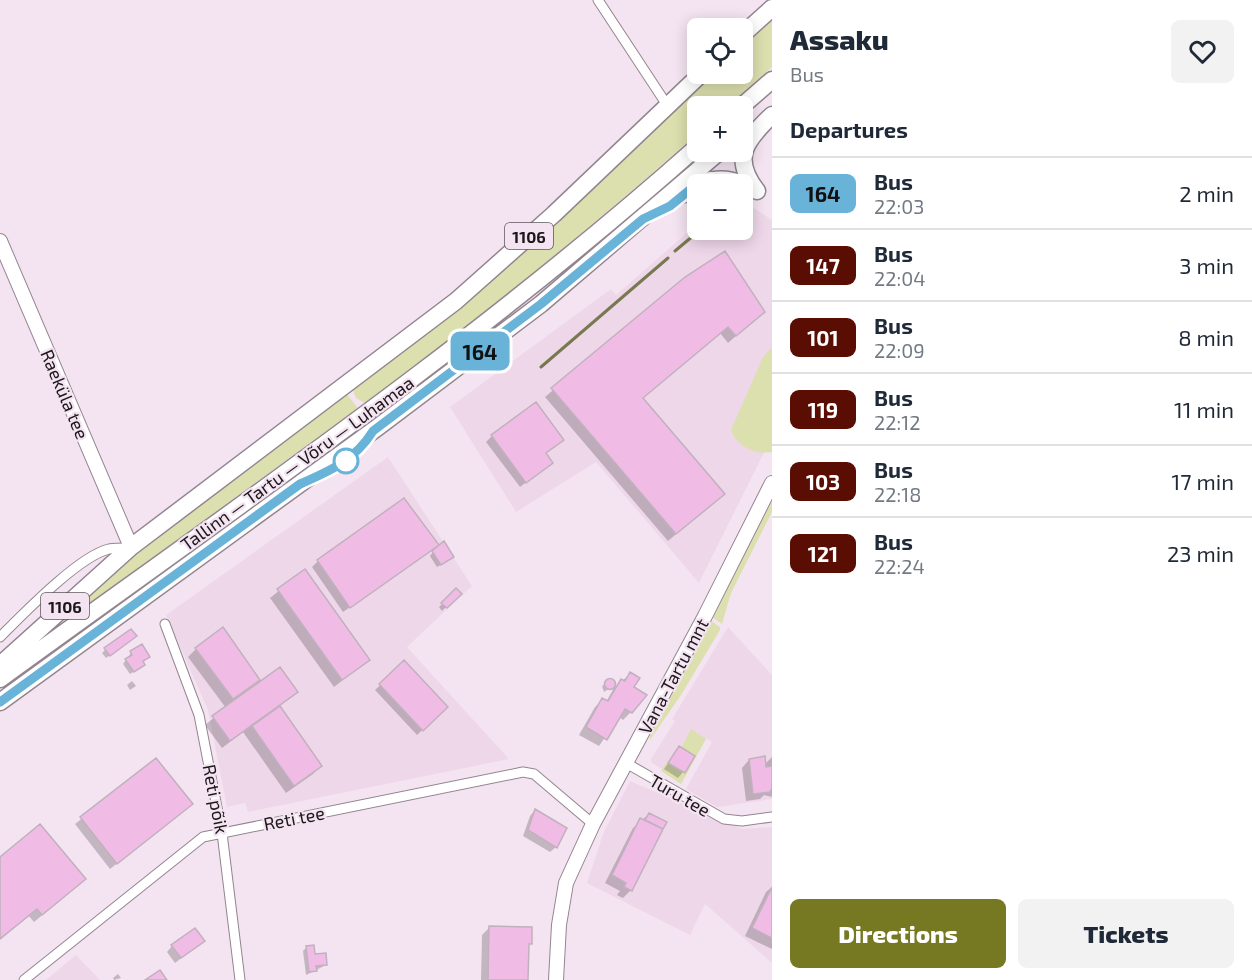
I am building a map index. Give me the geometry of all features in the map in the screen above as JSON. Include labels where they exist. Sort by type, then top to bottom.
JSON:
[{"type":"highway","points":[[753,25],[772,8]]},
{"type":"highway","points":[[753,96],[772,80]]},
{"type":"highway","name":"1106","points":[[0,664],[131,547],[456,301],[554,214],[691,84]]},
{"type":"highway","points":[[753,120],[772,104]]},
{"type":"highway","points":[[746,174],[744,149],[751,135],[772,115]]},
{"type":"highway","name":"Tallinn — Tartu — Võru — Luhamaa","points":[[0,678],[424,371],[574,253],[687,156]]},
{"type":"highway","name":"Tallinn — Tartu — Võru — Luhamaa","points":[[0,702],[465,363],[541,304],[708,162]]},
{"type":"highway","points":[[753,190],[772,200]]},
{"type":"highway","points":[[643,219],[670,206],[687,192]]},
{"type":"street","points":[[598,0],[667,105]]},
{"type":"street","name":"Raeküla tee","points":[[0,241],[131,547]]},
{"type":"street","name":"Vana-Tartu mnt","points":[[556,980],[561,908],[566,883],[593,824],[705,616],[772,483]]},
{"type":"street","points":[[0,637],[34,603],[82,564],[107,549],[131,547]]},
{"type":"street","name":"Reti põik","points":[[165,624],[200,715],[222,833],[240,980]]},
{"type":"street","name":"Turu tee","points":[[626,763],[714,815],[742,820],[772,817]]},
{"type":"street","name":"Reti tee","points":[[24,980],[203,837],[523,772],[534,774],[593,824]]},
{"type":"street","name":"Vana-Tartu mnt","points":[[564,980],[574,869]]},
{"type":"shaded area","points":[[753,208],[772,220],[772,437],[699,583],[596,462],[516,512],[450,407],[611,289],[616,295],[687,233],[687,240],[753,240]]},
{"type":"shaded area","points":[[388,457],[472,586],[407,647],[509,759],[248,812],[245,803],[227,807],[208,710],[166,615]]},
{"type":"shaded area","points":[[728,627],[772,675],[772,799],[717,807],[686,789],[712,742],[706,738],[680,780],[652,763],[651,759],[675,721],[672,719]]},
{"type":"shaded area","points":[[630,781],[742,829],[772,827],[772,963],[705,904],[690,935],[587,883],[603,834]]},
{"type":"shaded area","points":[[76,955],[100,980],[46,980]]},
{"type":"green space","points":[[772,17],[772,67],[740,96],[688,96],[701,84],[753,84],[753,35]]},
{"type":"green space","points":[[687,97],[687,143],[492,306],[365,403],[356,398],[353,390],[498,274]]},
{"type":"green space","points":[[772,347],[772,452],[766,453],[753,451],[742,445],[731,430],[763,357]]},
{"type":"green space","points":[[346,393],[358,408],[67,620],[63,619],[108,574]]},
{"type":"green space","points":[[772,501],[772,512],[731,593],[722,624],[712,617]]},
{"type":"green space","points":[[711,621],[720,627],[720,630],[681,695],[650,740],[650,736]]},
{"type":"green space","points":[[691,729],[706,739],[681,784],[661,771],[667,762],[685,773],[695,756],[681,748]]},
{"type":"building","points":[[725,251],[765,312],[736,336],[728,327],[643,398],[725,494],[676,534],[551,388],[685,277]]},
{"type":"building","points":[[536,402],[564,440],[546,453],[553,463],[526,483],[491,435]]},
{"type":"building","points":[[404,498],[439,545],[350,608],[317,560]]},
{"type":"building","points":[[444,541],[454,557],[441,565],[432,551]]},
{"type":"building","points":[[305,569],[370,660],[342,680],[277,589]]},
{"type":"building","points":[[456,588],[462,594],[447,608],[441,603]]},
{"type":"building","points":[[223,627],[260,680],[233,699],[195,648]]},
{"type":"building","points":[[131,629],[137,636],[110,656],[104,648]]},
{"type":"building","points":[[142,644],[150,657],[143,661],[145,665],[134,672],[125,659],[132,655],[130,651]]},
{"type":"building","points":[[404,660],[448,707],[423,731],[379,684]]},
{"type":"building","points":[[280,667],[298,692],[230,741],[212,716]]},
{"type":"building","points":[[630,672],[640,678],[634,687],[647,695],[632,713],[625,709],[607,740],[586,727],[602,698],[608,701],[621,679],[625,681]]},
{"type":"building","points":[[610,678],[616,684],[610,690],[604,684]]},
{"type":"building","points":[[280,706],[322,766],[294,786],[252,726]]},
{"type":"building","points":[[679,746],[695,756],[685,773],[668,763]]},
{"type":"building","points":[[765,756],[766,767],[772,766],[772,788],[770,792],[753,794],[749,759]]},
{"type":"building","points":[[156,758],[193,804],[117,864],[80,817]]},
{"type":"building","points":[[535,809],[567,828],[557,848],[528,830]]},
{"type":"building","points":[[649,813],[667,822],[663,829],[645,820]]},
{"type":"building","points":[[640,818],[663,829],[632,891],[624,887],[626,883],[612,875]]},
{"type":"building","points":[[40,824],[86,879],[42,915],[37,909],[0,939],[0,857]]},
{"type":"building","points":[[772,887],[772,938],[752,928]]},
{"type":"building","points":[[489,926],[532,927],[528,980],[488,980]]},
{"type":"building","points":[[195,928],[205,941],[181,958],[171,945]]},
{"type":"building","points":[[314,945],[315,954],[326,953],[327,965],[316,966],[317,971],[309,972],[306,946]]},
{"type":"building","points":[[160,970],[167,980],[145,980]]},
{"type":"waterway","points":[[675,251],[688,240]]},
{"type":"waterway","points":[[541,367],[668,258]]},
{"type":"bus line","name":"164","points":[[0,702],[300,484],[346,461],[362,449],[373,431],[541,304],[643,219],[670,206],[687,192]]}]
